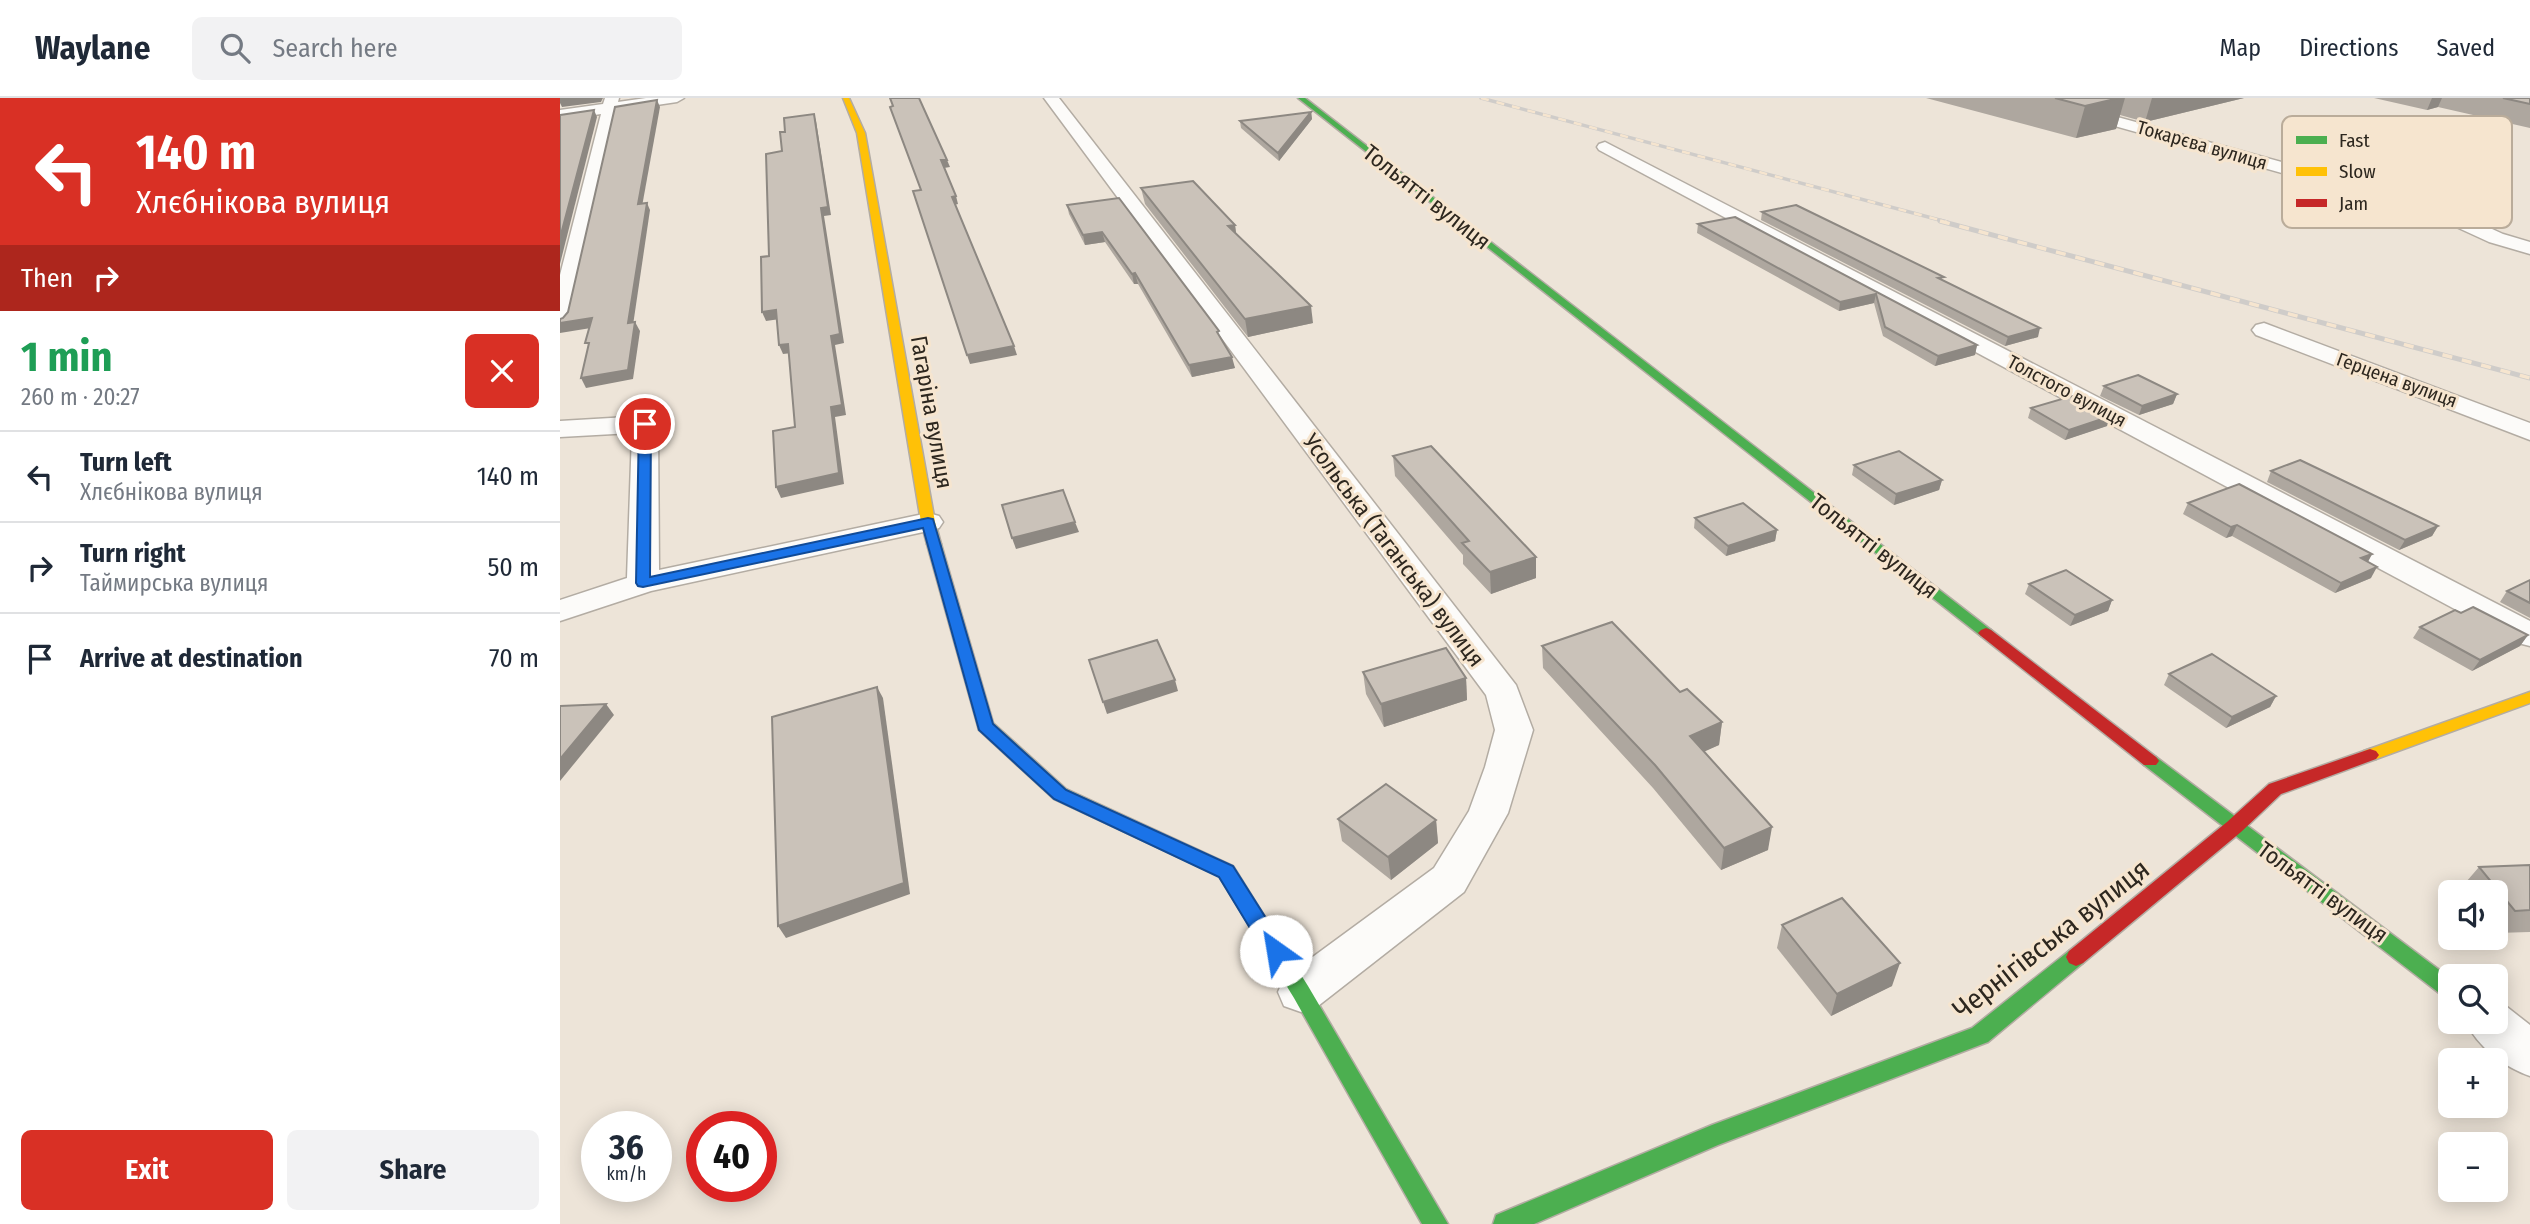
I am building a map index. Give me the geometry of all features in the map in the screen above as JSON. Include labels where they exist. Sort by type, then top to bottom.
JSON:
[{"type":"street","points":[[560,115],[611,103],[677,98]]},
{"type":"street","name":"Гагаріна вулиця","points":[[846,98],[861,133],[928,522],[985,726],[1060,794],[1226,871],[1301,992]]},
{"type":"street","name":"Усольська (Таганська) вулиця","points":[[1051,98],[1503,694],[1514,730],[1488,813],[1449,880],[1301,992]]},
{"type":"street","name":"Тольятті вулиця","points":[[1301,98],[2234,827],[2378,932],[2438,980]]},
{"type":"street","name":"Токарєва вулиця","points":[[2031,98],[2282,168]]},
{"type":"street","points":[[560,320],[611,103]]},
{"type":"street","name":"Толстого вулиця","points":[[1605,146],[2530,635]]},
{"type":"street","name":"Токарєва вулиця","points":[[2474,228],[2496,238],[2530,247]]},
{"type":"street","name":"Герцена вулиця","points":[[2264,330],[2530,432]]},
{"type":"street","points":[[560,429],[645,424],[643,583]]},
{"type":"street","points":[[560,611],[643,583],[928,522]]},
{"type":"street","name":"Чернігівська вулиця","points":[[1505,1224],[1712,1136],[1980,1035],[2234,827],[2275,789],[2530,697]]},
{"type":"street","points":[[1301,992],[1436,1224]]},
{"type":"street","points":[[2505,1034],[2530,1054]]},
{"type":"building","points":[[890,98],[919,98],[947,160],[941,160],[956,196],[952,197],[1014,346],[967,355],[913,191],[921,190],[890,107],[893,106]]},
{"type":"building","points":[[2055,98],[2119,98],[2085,106]]},
{"type":"building","points":[[2503,98],[2530,98],[2530,104]]},
{"type":"building","points":[[657,100],[638,204],[647,203],[628,323],[635,322],[628,370],[581,378],[589,343],[585,343],[592,318],[560,323],[560,319],[568,312],[615,107]]},
{"type":"building","points":[[594,110],[560,238],[560,115]]},
{"type":"building","points":[[1311,112],[1278,153],[1240,121]]},
{"type":"building","points":[[814,114],[828,207],[821,208],[840,334],[831,336],[842,405],[831,407],[839,473],[776,487],[773,431],[795,427],[788,344],[779,345],[776,310],[762,312],[761,257],[769,256],[766,154],[782,151],[780,132],[785,132],[784,118]]},
{"type":"building","points":[[1193,181],[1235,225],[1228,226],[1311,306],[1245,319],[1141,188]]},
{"type":"building","points":[[1119,198],[1219,331],[1217,332],[1232,357],[1189,365],[1135,273],[1132,274],[1102,232],[1083,235],[1067,205]]},
{"type":"building","points":[[1796,205],[1944,277],[1938,278],[2040,328],[2008,337],[1762,212]]},
{"type":"building","points":[[1735,217],[1977,345],[1938,356],[1885,327],[1876,294],[1840,302],[1698,224]]},
{"type":"building","points":[[2138,375],[2177,394],[2142,406],[2104,386]]},
{"type":"building","points":[[2072,396],[2111,416],[2069,430],[2031,408]]},
{"type":"building","points":[[1431,446],[1536,557],[1490,572],[1462,543],[1469,541],[1393,456]]},
{"type":"building","points":[[1899,451],[1942,480],[1896,494],[1854,465]]},
{"type":"building","points":[[2300,460],[2438,526],[2405,540],[2271,471]]},
{"type":"building","points":[[2239,484],[2372,554],[2361,558],[2377,567],[2341,583],[2237,525],[2231,527],[2188,503]]},
{"type":"building","points":[[1063,490],[1075,522],[1012,538],[1002,505]]},
{"type":"building","points":[[1743,503],[1777,530],[1728,546],[1695,518]]},
{"type":"building","points":[[2066,570],[2112,600],[2075,615],[2029,584]]},
{"type":"building","points":[[2530,580],[2530,603],[2507,591]]},
{"type":"building","points":[[2473,607],[2528,635],[2480,660],[2420,627],[2455,610],[2461,613]]},
{"type":"building","points":[[1612,622],[1680,692],[1687,689],[1722,722],[1690,736],[1772,827],[1724,848],[1655,765],[1542,646]]},
{"type":"building","points":[[1157,640],[1175,680],[1103,702],[1089,660]]},
{"type":"building","points":[[1446,648],[1466,678],[1381,704],[1363,672]]},
{"type":"building","points":[[2212,654],[2276,696],[2232,717],[2169,674]]},
{"type":"building","points":[[877,687],[904,883],[778,926],[772,717]]},
{"type":"building","points":[[606,704],[560,759],[560,706]]},
{"type":"building","points":[[1386,784],[1436,820],[1388,857],[1338,819]]},
{"type":"building","points":[[2530,865],[2530,910],[2515,911],[2508,902],[2508,880],[2490,880],[2479,867]]},
{"type":"building","points":[[1842,898],[1900,963],[1837,994],[1782,925]]},
{"type":"railway","points":[[1481,98],[1947,222]]},
{"type":"railway","points":[[1940,221],[2530,378]]},
{"type":"traffic: fast","points":[[1301,98],[1986,633]]},
{"type":"traffic: fast","points":[[934,544],[985,726],[1060,794],[1226,871],[1301,992],[1436,1224]]},
{"type":"traffic: fast","points":[[2150,761],[2438,981]]},
{"type":"traffic: fast","points":[[1505,1224],[1712,1136],[1980,1035],[2076,957]]},
{"type":"traffic: slow","points":[[846,98],[861,133],[934,544]]},
{"type":"traffic: slow","points":[[2370,755],[2530,697]]},
{"type":"traffic: jam","points":[[1986,633],[2150,761]]},
{"type":"traffic: jam","points":[[2076,957],[2234,827],[2275,789],[2370,755]]},
{"type":"route","points":[[645,424],[643,583],[928,522],[985,726],[1060,794],[1226,871],[1276,951]]}]
